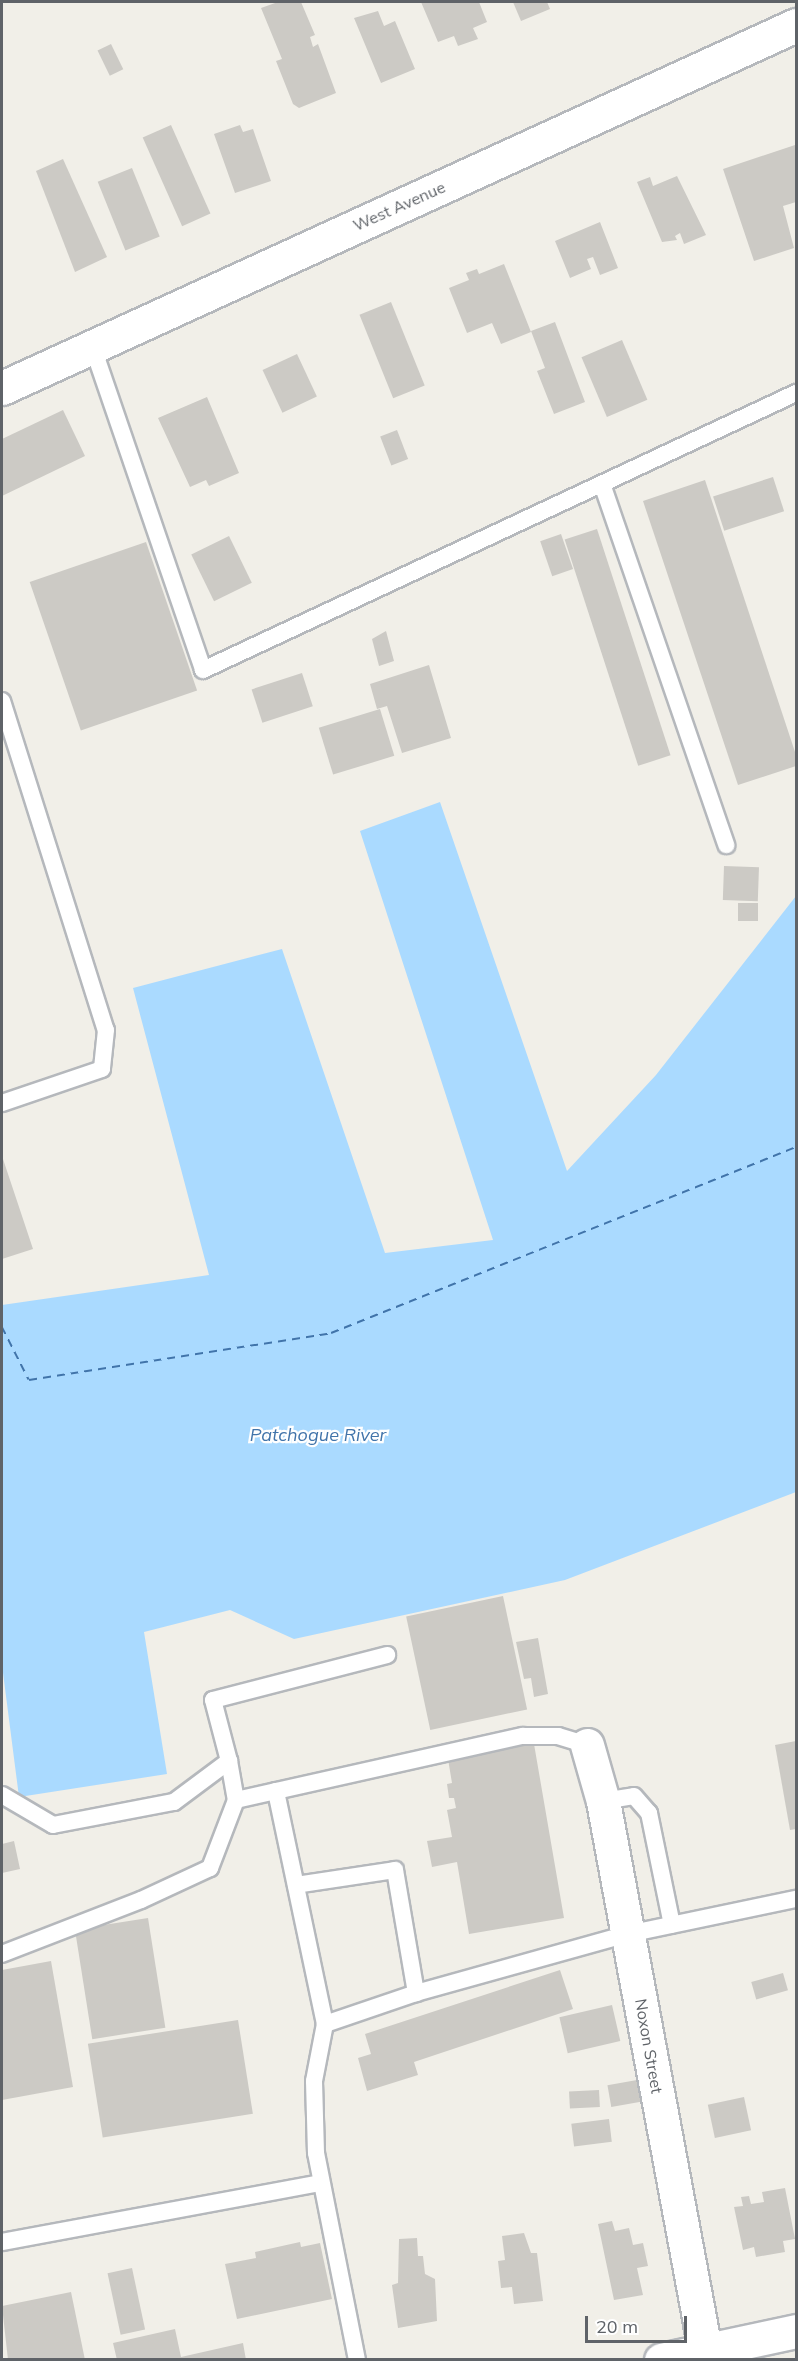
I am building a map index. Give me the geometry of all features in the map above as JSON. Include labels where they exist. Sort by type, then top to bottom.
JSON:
[{"type":"street","name":"West Avenue","points":[[2,388],[796,25]]},
{"type":"street","name":"Noxon Street","points":[[586,1744],[603,1801],[705,2350]]},
{"type":"street","points":[[661,2360],[796,2331]]},
{"type":"lane","points":[[92,345],[203,670],[796,393]]},
{"type":"lane","points":[[602,484],[726,845]]},
{"type":"lane","points":[[2,701],[106,1030],[102,1069],[2,1103]]},
{"type":"lane","points":[[2,1954],[141,1900],[210,1868],[236,1800],[229,1761],[213,1700],[387,1655]]},
{"type":"lane","points":[[236,1800],[524,1736],[558,1736],[586,1744]]},
{"type":"lane","points":[[2,1795],[53,1825],[174,1802],[229,1761]]},
{"type":"lane","points":[[276,1791],[325,2024],[314,2081],[321,2183],[357,2360]]},
{"type":"lane","points":[[603,1801],[634,1796],[649,1813],[672,1925]]},
{"type":"lane","points":[[296,1885],[395,1870],[416,1993]]},
{"type":"lane","points":[[325,2024],[416,1993],[628,1935],[796,1899]]},
{"type":"lane","points":[[2,2242],[321,2183]]},
{"type":"water","name":"Patchogue River","points":[[440,802],[567,1171],[656,1075],[796,896],[796,1492],[565,1580],[294,1639],[230,1610],[144,1632],[167,1774],[19,1797],[2,1665],[2,1305],[209,1275],[133,988],[282,949],[385,1253],[493,1240],[360,831]]},
{"type":"building","points":[[278,2],[301,2],[315,35],[310,37],[313,47],[318,44],[336,93],[299,108],[293,104],[276,61],[282,59],[261,8]]},
{"type":"building","points":[[421,2],[479,2],[487,22],[473,28],[478,39],[458,46],[454,36],[438,42]]},
{"type":"building","points":[[513,2],[547,2],[550,9],[521,21]]},
{"type":"building","points":[[378,11],[384,26],[395,21],[415,69],[381,83],[354,18]]},
{"type":"building","points":[[111,44],[123,69],[110,76],[98,51]]},
{"type":"building","points":[[171,125],[210,214],[182,226],[143,138]]},
{"type":"building","points":[[240,125],[243,132],[253,129],[271,181],[235,193],[214,134]]},
{"type":"building","points":[[795,145],[796,202],[783,206],[794,248],[754,261],[723,169]]},
{"type":"building","points":[[63,159],[107,257],[75,272],[36,171]]},
{"type":"building","points":[[132,168],[160,237],[125,250],[98,182]]},
{"type":"building","points":[[677,176],[706,235],[684,244],[680,233],[675,236],[677,240],[662,242],[637,182],[650,177],[653,186]]},
{"type":"building","points":[[600,222],[618,268],[600,275],[593,257],[587,259],[591,269],[570,278],[555,241]]},
{"type":"building","points":[[504,264],[531,332],[501,344],[492,323],[467,333],[449,288],[469,280],[466,273],[477,269],[479,274]]},
{"type":"building","points":[[391,302],[425,385],[393,398],[359,315]]},
{"type":"building","points":[[555,322],[585,402],[554,414],[537,371],[545,368],[531,331]]},
{"type":"building","points":[[622,340],[647,400],[607,417],[581,357]]},
{"type":"building","points":[[297,354],[317,397],[282,413],[263,370]]},
{"type":"building","points":[[207,397],[239,473],[209,486],[206,480],[190,487],[158,418]]},
{"type":"building","points":[[63,410],[85,456],[2,496],[2,439]]},
{"type":"building","points":[[397,430],[408,459],[391,465],[380,436]]},
{"type":"building","points":[[773,477],[784,511],[724,531],[713,496]]},
{"type":"building","points":[[705,480],[796,755],[796,766],[738,785],[643,501]]},
{"type":"building","points":[[597,529],[671,755],[638,766],[565,540]]},
{"type":"building","points":[[561,534],[573,569],[552,576],[540,541]]},
{"type":"building","points":[[229,536],[252,583],[214,601],[191,554]]},
{"type":"building","points":[[146,542],[197,690],[81,730],[30,582]]},
{"type":"building","points":[[386,631],[394,661],[379,666],[372,639]]},
{"type":"building","points":[[429,665],[451,738],[402,753],[387,706],[377,709],[370,684]]},
{"type":"building","points":[[302,673],[313,706],[262,723],[252,689]]},
{"type":"building","points":[[380,709],[394,756],[333,775],[319,728]]},
{"type":"building","points":[[724,866],[759,867],[758,901],[723,900]]},
{"type":"building","points":[[738,903],[758,903],[758,921],[738,921]]},
{"type":"building","points":[[2,1156],[33,1249],[2,1259]]},
{"type":"building","points":[[503,1596],[527,1709],[430,1730],[406,1617]]},
{"type":"building","points":[[538,1638],[548,1694],[534,1697],[531,1678],[524,1679],[516,1642]]},
{"type":"building","points":[[796,1741],[796,1829],[790,1830],[775,1745]]},
{"type":"building","points":[[534,1744],[564,1918],[469,1934],[457,1862],[432,1867],[427,1841],[452,1837],[447,1810],[456,1808],[454,1798],[449,1798],[447,1784],[452,1783],[448,1759]]},
{"type":"building","points":[[14,1841],[20,1869],[2,1873],[2,1844]]},
{"type":"building","points":[[148,1918],[165,2028],[92,2039],[75,1930]]},
{"type":"building","points":[[51,1961],[73,2087],[2,2100],[2,1970]]},
{"type":"building","points":[[560,1970],[573,2009],[414,2062],[418,2075],[367,2091],[358,2058],[371,2054],[365,2034]]},
{"type":"building","points":[[783,1973],[788,1990],[756,1999],[751,1982]]},
{"type":"building","points":[[612,2005],[620,2041],[568,2053],[559,2017]]},
{"type":"building","points":[[238,2020],[253,2114],[103,2138],[88,2044]]},
{"type":"building","points":[[637,2080],[641,2102],[611,2107],[607,2085]]},
{"type":"building","points":[[599,2090],[600,2107],[570,2109],[569,2092]]},
{"type":"building","points":[[744,2097],[751,2130],[715,2138],[708,2105]]},
{"type":"building","points":[[609,2119],[612,2142],[574,2146],[571,2124]]},
{"type":"building","points":[[785,2188],[795,2239],[783,2241],[785,2252],[756,2257],[754,2247],[743,2250],[734,2207],[743,2206],[741,2197],[749,2196],[751,2204],[764,2202],[762,2192]]},
{"type":"building","points":[[612,2221],[615,2231],[629,2228],[633,2245],[643,2243],[648,2266],[637,2268],[643,2295],[614,2300],[598,2224]]},
{"type":"building","points":[[524,2233],[531,2253],[537,2253],[543,2301],[514,2304],[512,2287],[501,2288],[498,2261],[505,2260],[502,2236]]},
{"type":"building","points":[[417,2238],[418,2256],[423,2256],[425,2274],[435,2279],[437,2321],[398,2328],[392,2285],[398,2283],[399,2239]]},
{"type":"building","points":[[300,2242],[301,2247],[320,2243],[332,2299],[237,2319],[225,2264],[256,2258],[255,2252]]},
{"type":"building","points":[[132,2268],[145,2330],[121,2335],[108,2273]]},
{"type":"building","points":[[71,2292],[85,2360],[8,2360],[2,2306]]},
{"type":"building","points":[[175,2329],[181,2357],[243,2343],[246,2360],[117,2360],[113,2343]]},
{"type":"ferry route","points":[[2,1327],[29,1380],[331,1333],[796,1147]]}]
